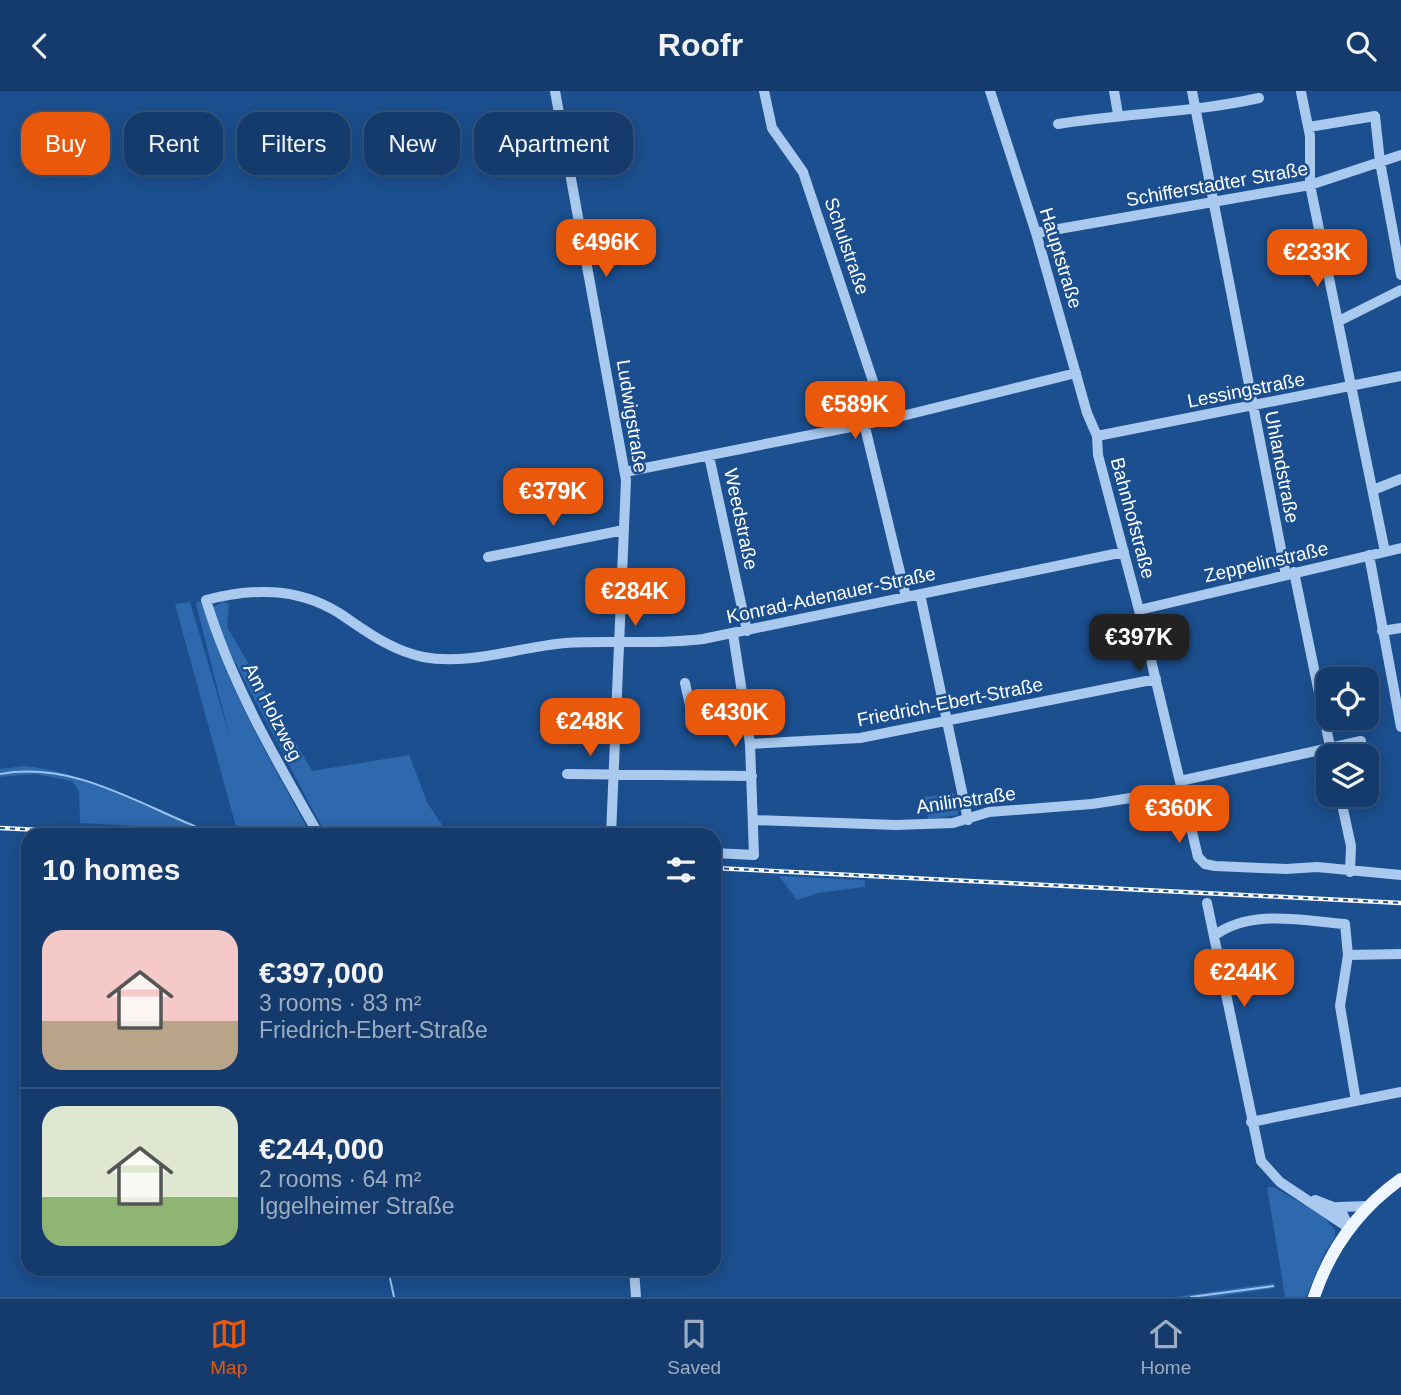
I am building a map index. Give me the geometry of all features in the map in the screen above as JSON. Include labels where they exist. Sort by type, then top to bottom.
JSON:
[{"type":"main road","points":[[1314,1297],[1329,1261],[1349,1229],[1369,1206],[1401,1179]]},
{"type":"street","name":"Ludwigstraße","points":[[555,91],[625,472],[611,828]]},
{"type":"street","name":"Schulstraße","points":[[764,91],[772,128],[803,172],[886,420]]},
{"type":"street","name":"Hauptstraße","points":[[990,91],[1036,233],[1087,413],[1097,436]]},
{"type":"street","points":[[1114,91],[1118,114]]},
{"type":"street","name":"Uhlandstraße","points":[[1192,91],[1252,406],[1329,744]]},
{"type":"street","points":[[1301,92],[1309,127],[1310,185],[1385,552]]},
{"type":"street","points":[[1058,124],[1118,114],[1196,111],[1259,98]]},
{"type":"street","points":[[1309,127],[1376,116],[1380,162],[1401,275]]},
{"type":"street","name":"Schifferstadter Straße","points":[[1036,233],[1310,185],[1401,155]]},
{"type":"street","points":[[1339,321],[1401,290]]},
{"type":"street","points":[[625,472],[886,420],[1076,373]]},
{"type":"street","name":"Lessingstraße","points":[[1097,436],[1401,376]]},
{"type":"street","points":[[863,423],[906,597]]},
{"type":"street","name":"Bahnhofstraße","points":[[1097,436],[1098,455],[1139,610],[1196,852],[1205,864],[1286,869],[1325,867],[1350,872],[1401,875]]},
{"type":"street","name":"Weedstraße","points":[[709,456],[747,631]]},
{"type":"street","points":[[1373,490],[1401,479]]},
{"type":"street","points":[[488,557],[624,530]]},
{"type":"street","name":"Zeppelinstraße","points":[[1139,610],[1401,548]]},
{"type":"street","name":"Konrad-Adenauer-Straße","points":[[206,600],[256,590],[296,595],[323,604],[384,643],[424,657],[466,657],[542,646],[672,643],[733,634],[1124,552]]},
{"type":"street","points":[[1369,555],[1382,631],[1399,703],[1401,727]]},
{"type":"street","points":[[920,594],[944,721],[968,820]]},
{"type":"street","name":"Am Holzweg","points":[[206,600],[239,684],[315,828]]},
{"type":"street","points":[[1382,631],[1401,628]]},
{"type":"street","points":[[721,853],[754,855],[750,744],[733,634]]},
{"type":"street","name":"Friedrich-Ebert-Straße","points":[[750,744],[860,738],[1156,679]]},
{"type":"street","points":[[685,683],[690,705],[744,698]]},
{"type":"street","name":"Anilinstraße","points":[[1352,744],[1361,741]]},
{"type":"street","name":"Anilinstraße","points":[[753,820],[896,825],[968,820],[989,812],[1092,804],[1316,754]]},
{"type":"street","points":[[567,774],[752,776]]},
{"type":"street","points":[[1343,807],[1351,846],[1350,872]]},
{"type":"street","points":[[1207,903],[1257,1153],[1265,1168],[1280,1182],[1349,1229]]},
{"type":"street","points":[[1214,936],[1230,926],[1253,920],[1345,924],[1348,955],[1340,1006],[1356,1101]]},
{"type":"street","points":[[1348,955],[1401,954]]},
{"type":"street","points":[[1251,1122],[1401,1092]]},
{"type":"street","points":[[1304,1196],[1352,1209],[1369,1206]]},
{"type":"street","points":[[1336,1206],[1346,1216],[1349,1229]]},
{"type":"street","points":[[634,1276],[636,1297]]},
{"type":"shaded area","points":[[198,601],[202,603],[236,692],[307,828],[236,828],[175,604],[190,602],[230,738],[196,604]]},
{"type":"shaded area","points":[[223,601],[229,604],[227,627],[312,771],[409,755],[428,804],[444,828],[322,828],[232,656],[214,616],[214,607]]},
{"type":"shaded area","points":[[26,766],[71,775],[135,799],[195,828],[80,823],[79,791],[72,781],[35,774],[0,777],[0,769]]},
{"type":"shaded area","points":[[954,793],[958,815],[928,819],[925,797]]},
{"type":"shaded area","points":[[779,876],[865,880],[865,887],[818,893],[797,900]]},
{"type":"shaded area","points":[[1267,1187],[1274,1187],[1323,1216],[1335,1230],[1335,1237],[1325,1252],[1306,1297],[1285,1297]]},
{"type":"shaded area","points":[[1274,1283],[1275,1288],[1214,1297],[1174,1297]]},
{"type":"waterway","points":[[0,774],[52,773],[78,779],[103,786],[199,828]]},
{"type":"waterway","points":[[390,1276],[394,1297]]},
{"type":"waterway","points":[[1191,1297],[1273,1286]]},
{"type":"railway","points":[[0,828],[21,829]]},
{"type":"railway","points":[[721,868],[1401,903]]}]
